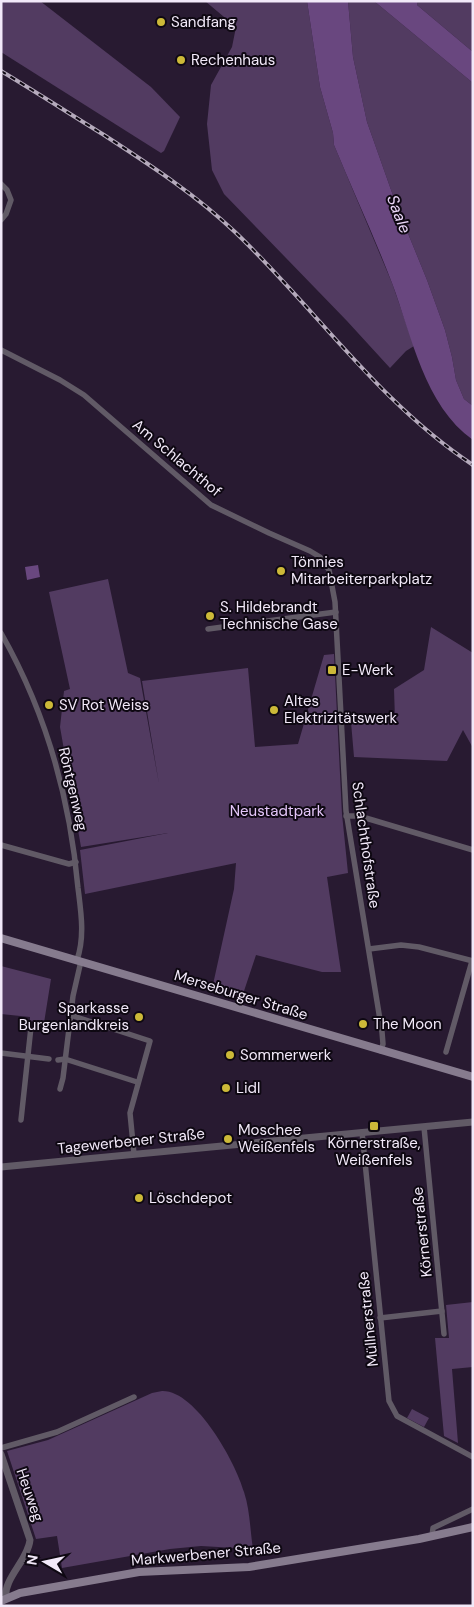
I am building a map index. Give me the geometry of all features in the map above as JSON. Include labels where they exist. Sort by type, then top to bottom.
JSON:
[{"type":"main road","name":"Merseburger Straße","points":[[1,938],[473,1077]]},
{"type":"main road","name":"Markwerbener Straße","points":[[4,1600],[20,1593],[44,1588],[139,1572],[249,1567],[432,1536],[473,1527]]},
{"type":"street","points":[[1,184],[7,190],[11,200],[6,214],[1,220]]},
{"type":"street","name":"Am Schlachthof","points":[[1,350],[60,380],[84,395],[210,505],[316,554],[327,566],[332,583]]},
{"type":"street","name":"Schlachthofstraße","points":[[332,583],[336,612],[346,816],[382,1032],[383,1044],[381,1051]]},
{"type":"street","points":[[208,629],[336,612]]},
{"type":"street","name":"Röntgenweg","points":[[1,633],[26,681],[49,741],[61,780],[76,862],[82,940],[62,1060],[60,1089]]},
{"type":"street","points":[[346,816],[359,816],[473,850]]},
{"type":"street","points":[[1,845],[69,864],[76,862]]},
{"type":"street","points":[[369,948],[401,945],[419,946],[472,961],[446,1052]]},
{"type":"street","points":[[70,1015],[150,1042],[130,1113],[134,1154]]},
{"type":"street","points":[[21,1120],[31,1027]]},
{"type":"street","points":[[1,1053],[49,1059]]},
{"type":"street","points":[[62,1060],[138,1082]]},
{"type":"street","name":"Tagewerbener Straße","points":[[1,1167],[473,1122]]},
{"type":"street","name":"Körnerstraße","points":[[424,1127],[444,1334]]},
{"type":"street","name":"Müllnerstraße","points":[[362,1132],[388,1395],[397,1416],[473,1457]]},
{"type":"street","points":[[380,1318],[442,1311]]},
{"type":"street","points":[[1,1448],[57,1432],[134,1397]]},
{"type":"street","name":"Heuweg","points":[[1,1454],[30,1540],[27,1553],[6,1588],[4,1600]]},
{"type":"street","points":[[432,1536],[433,1528],[473,1509]]},
{"type":"green space","points":[[1,1],[40,1],[151,87],[180,117],[164,151],[161,153],[1,52]]},
{"type":"green space","points":[[205,1],[307,1],[320,87],[333,133],[334,145],[392,283],[414,346],[406,351],[390,368],[224,194],[212,170],[207,124],[211,85],[232,47],[236,27]]},
{"type":"green space","points":[[348,1],[374,1],[473,83],[473,406],[464,399],[456,380],[445,330],[396,204],[367,122],[353,57]]},
{"type":"green space","points":[[418,1],[473,1],[473,52],[417,5]]},
{"type":"green space","name":"Neustadtpark","points":[[108,579],[128,673],[140,678],[159,784],[142,681],[248,668],[255,747],[298,744],[324,655],[334,654],[342,814],[348,873],[327,877],[341,972],[322,972],[256,955],[242,997],[212,989],[234,889],[236,863],[85,894],[80,850],[168,833],[81,847],[60,727],[64,691],[70,689],[49,592]]},
{"type":"green space","points":[[431,627],[473,653],[473,748],[463,730],[447,761],[354,757],[351,722],[395,720],[394,689],[424,670]]},
{"type":"green space","points":[[1,966],[51,979],[44,1023],[41,1027],[30,1025],[30,1017],[1,1014]]},
{"type":"green space","points":[[473,1302],[473,1367],[452,1369],[458,1443],[444,1436],[435,1338],[449,1338],[446,1305]]},
{"type":"green space","points":[[162,1391],[175,1394],[188,1402],[213,1430],[224,1447],[240,1479],[246,1499],[253,1549],[201,1546],[170,1549],[62,1568],[57,1536],[36,1539],[7,1451],[48,1440],[152,1393]]},
{"type":"green space","points":[[412,1409],[429,1418],[424,1427],[407,1418]]},
{"type":"water","name":"Saale","points":[[307,1],[348,1],[353,57],[367,122],[396,204],[445,330],[456,380],[464,399],[473,406],[473,440],[456,425],[442,408],[431,389],[413,347],[385,265],[334,145],[333,133],[320,87]]},
{"type":"water","points":[[374,1],[418,1],[417,5],[473,52],[473,83]]},
{"type":"water","points":[[38,565],[40,577],[27,580],[25,567]]},
{"type":"railway","points":[[1,71],[138,157],[172,180],[220,218],[264,261],[377,384],[407,413],[473,465]]},
{"type":"place","name":"Sandfang","points":[[161,22]]},
{"type":"place","name":"Rechenhaus","points":[[181,60]]},
{"type":"place","name":"Tönnies Mitarbeiterparkplatz","points":[[281,571]]},
{"type":"place","name":"S. Hildebrandt Technische Gase","points":[[210,616]]},
{"type":"place","name":"E-Werk","points":[[332,670]]},
{"type":"place","name":"SV Rot Weiss","points":[[49,705]]},
{"type":"place","name":"Altes Elektrizitätswerk","points":[[274,710]]},
{"type":"place","name":"Sparkasse Burgenlandkreis","points":[[139,1017]]},
{"type":"place","name":"The Moon","points":[[363,1024]]},
{"type":"place","name":"Sommerwerk","points":[[230,1055]]},
{"type":"place","name":"Lidl","points":[[226,1088]]},
{"type":"place","name":"Körnerstraße, Weißenfels","points":[[374,1126]]},
{"type":"place","name":"Moschee Weißenfels","points":[[228,1139]]},
{"type":"place","name":"Löschdepot","points":[[139,1198]]}]
